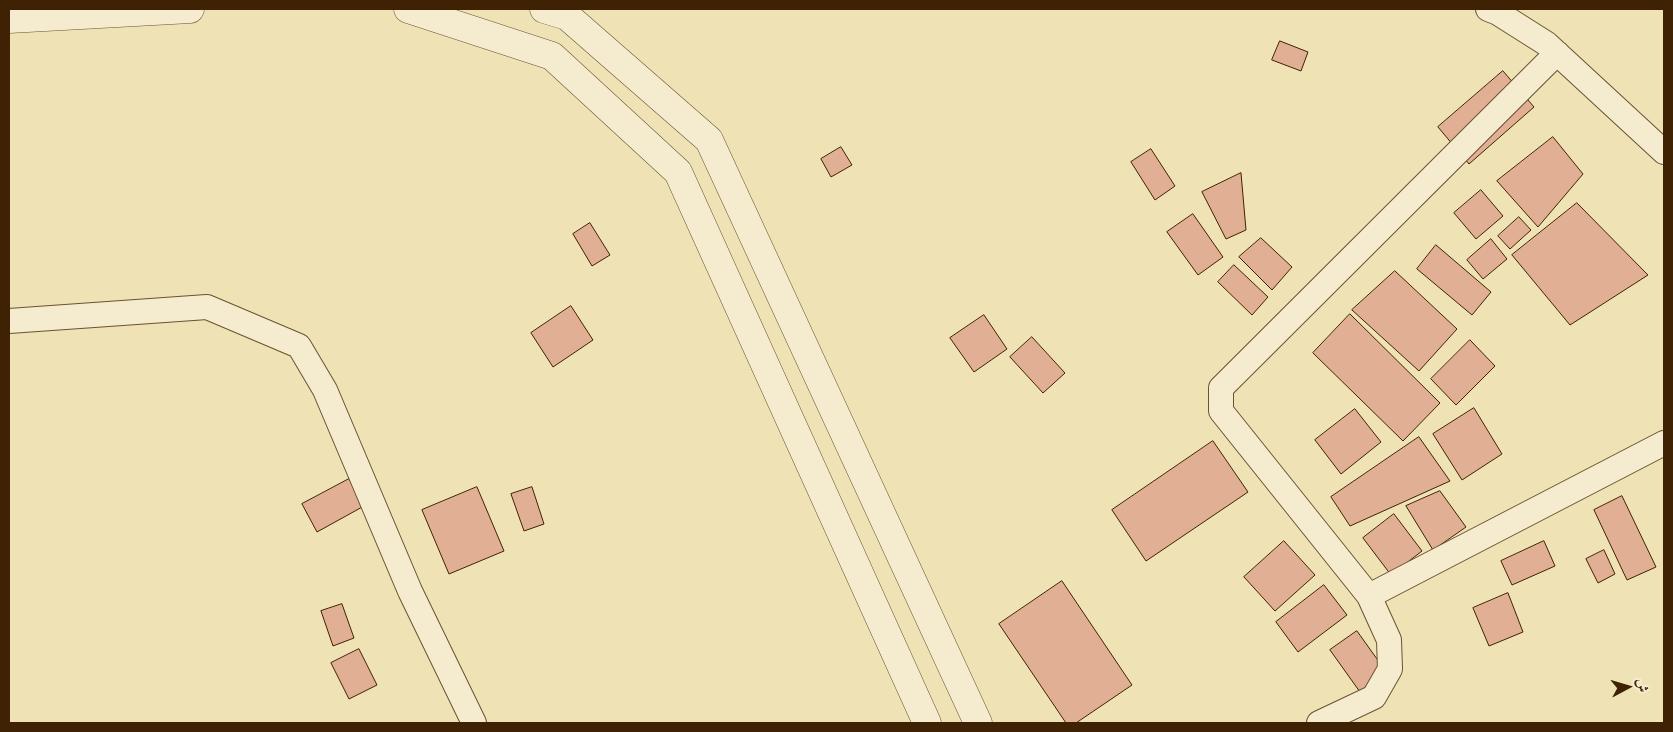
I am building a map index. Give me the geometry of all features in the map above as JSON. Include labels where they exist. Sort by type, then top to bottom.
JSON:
[{"type":"street","points":[[9,19],[190,9]]},
{"type":"street","points":[[408,9],[552,56],[678,172],[927,723]]},
{"type":"street","points":[[544,9],[567,16],[708,140],[978,723]]},
{"type":"street","points":[[1488,9],[1498,13],[1547,44],[1664,152]]},
{"type":"street","points":[[1319,723],[1374,697],[1390,669],[1389,640],[1369,596],[1221,411],[1221,388],[1557,53]]},
{"type":"street","points":[[9,320],[208,307],[299,346],[325,390],[410,591],[474,723]]},
{"type":"street","points":[[1369,596],[1664,443]]},
{"type":"building","points":[[1280,41],[1308,52],[1301,71],[1272,60]]},
{"type":"building","points":[[1503,71],[1534,107],[1469,164],[1438,127]]},
{"type":"building","points":[[1553,137],[1583,174],[1538,227],[1497,181]]},
{"type":"building","points":[[841,147],[852,165],[831,177],[821,159]]},
{"type":"building","points":[[1151,149],[1175,186],[1155,200],[1131,162]]},
{"type":"building","points":[[1241,173],[1246,230],[1226,239],[1202,192]]},
{"type":"building","points":[[1481,190],[1503,216],[1476,239],[1454,213]]},
{"type":"building","points":[[1577,203],[1648,275],[1570,325],[1512,255]]},
{"type":"building","points":[[1193,214],[1223,257],[1198,275],[1167,232]]},
{"type":"building","points":[[1519,217],[1531,230],[1510,249],[1498,236]]},
{"type":"building","points":[[590,223],[610,255],[592,266],[573,234]]},
{"type":"building","points":[[1261,238],[1292,267],[1272,290],[1239,257]]},
{"type":"building","points":[[1491,239],[1507,259],[1483,279],[1467,260]]},
{"type":"building","points":[[1436,245],[1491,292],[1472,315],[1417,269]]},
{"type":"building","points":[[1234,265],[1268,297],[1252,315],[1218,282]]},
{"type":"building","points":[[1395,271],[1457,329],[1419,371],[1352,310]]},
{"type":"building","points":[[571,306],[593,340],[553,367],[531,333]]},
{"type":"building","points":[[1350,314],[1440,403],[1403,441],[1313,353]]},
{"type":"building","points":[[984,315],[1007,349],[974,372],[950,338]]},
{"type":"building","points":[[1032,337],[1065,373],[1043,393],[1010,357]]},
{"type":"building","points":[[1470,340],[1495,366],[1456,405],[1431,379]]},
{"type":"building","points":[[1474,408],[1502,454],[1462,480],[1433,434]]},
{"type":"building","points":[[1355,409],[1381,442],[1341,474],[1315,440]]},
{"type":"building","points":[[1419,437],[1450,481],[1350,526],[1331,497]]},
{"type":"building","points":[[1213,441],[1248,492],[1146,561],[1112,510]]},
{"type":"building","points":[[349,479],[364,506],[317,532],[302,504]]},
{"type":"building","points":[[477,487],[504,551],[449,574],[422,510]]},
{"type":"building","points":[[532,487],[544,524],[524,531],[511,494]]},
{"type":"building","points":[[1440,491],[1466,527],[1433,550],[1406,506]]},
{"type":"building","points":[[1622,496],[1656,567],[1627,580],[1594,510]]},
{"type":"building","points":[[1394,514],[1422,551],[1391,575],[1363,538]]},
{"type":"building","points":[[1284,541],[1315,575],[1275,611],[1244,577]]},
{"type":"building","points":[[1544,541],[1555,566],[1512,585],[1501,561]]},
{"type":"building","points":[[1604,550],[1615,574],[1598,583],[1586,559]]},
{"type":"building","points":[[1062,581],[1132,685],[1076,723],[1066,723],[999,624]]},
{"type":"building","points":[[1324,585],[1347,615],[1298,652],[1276,622]]},
{"type":"building","points":[[1508,593],[1523,632],[1489,646],[1473,608]]},
{"type":"building","points":[[342,604],[354,638],[333,646],[321,611]]},
{"type":"building","points":[[1357,631],[1387,673],[1360,692],[1330,650]]},
{"type":"building","points":[[359,649],[377,685],[349,699],[331,663]]}]
